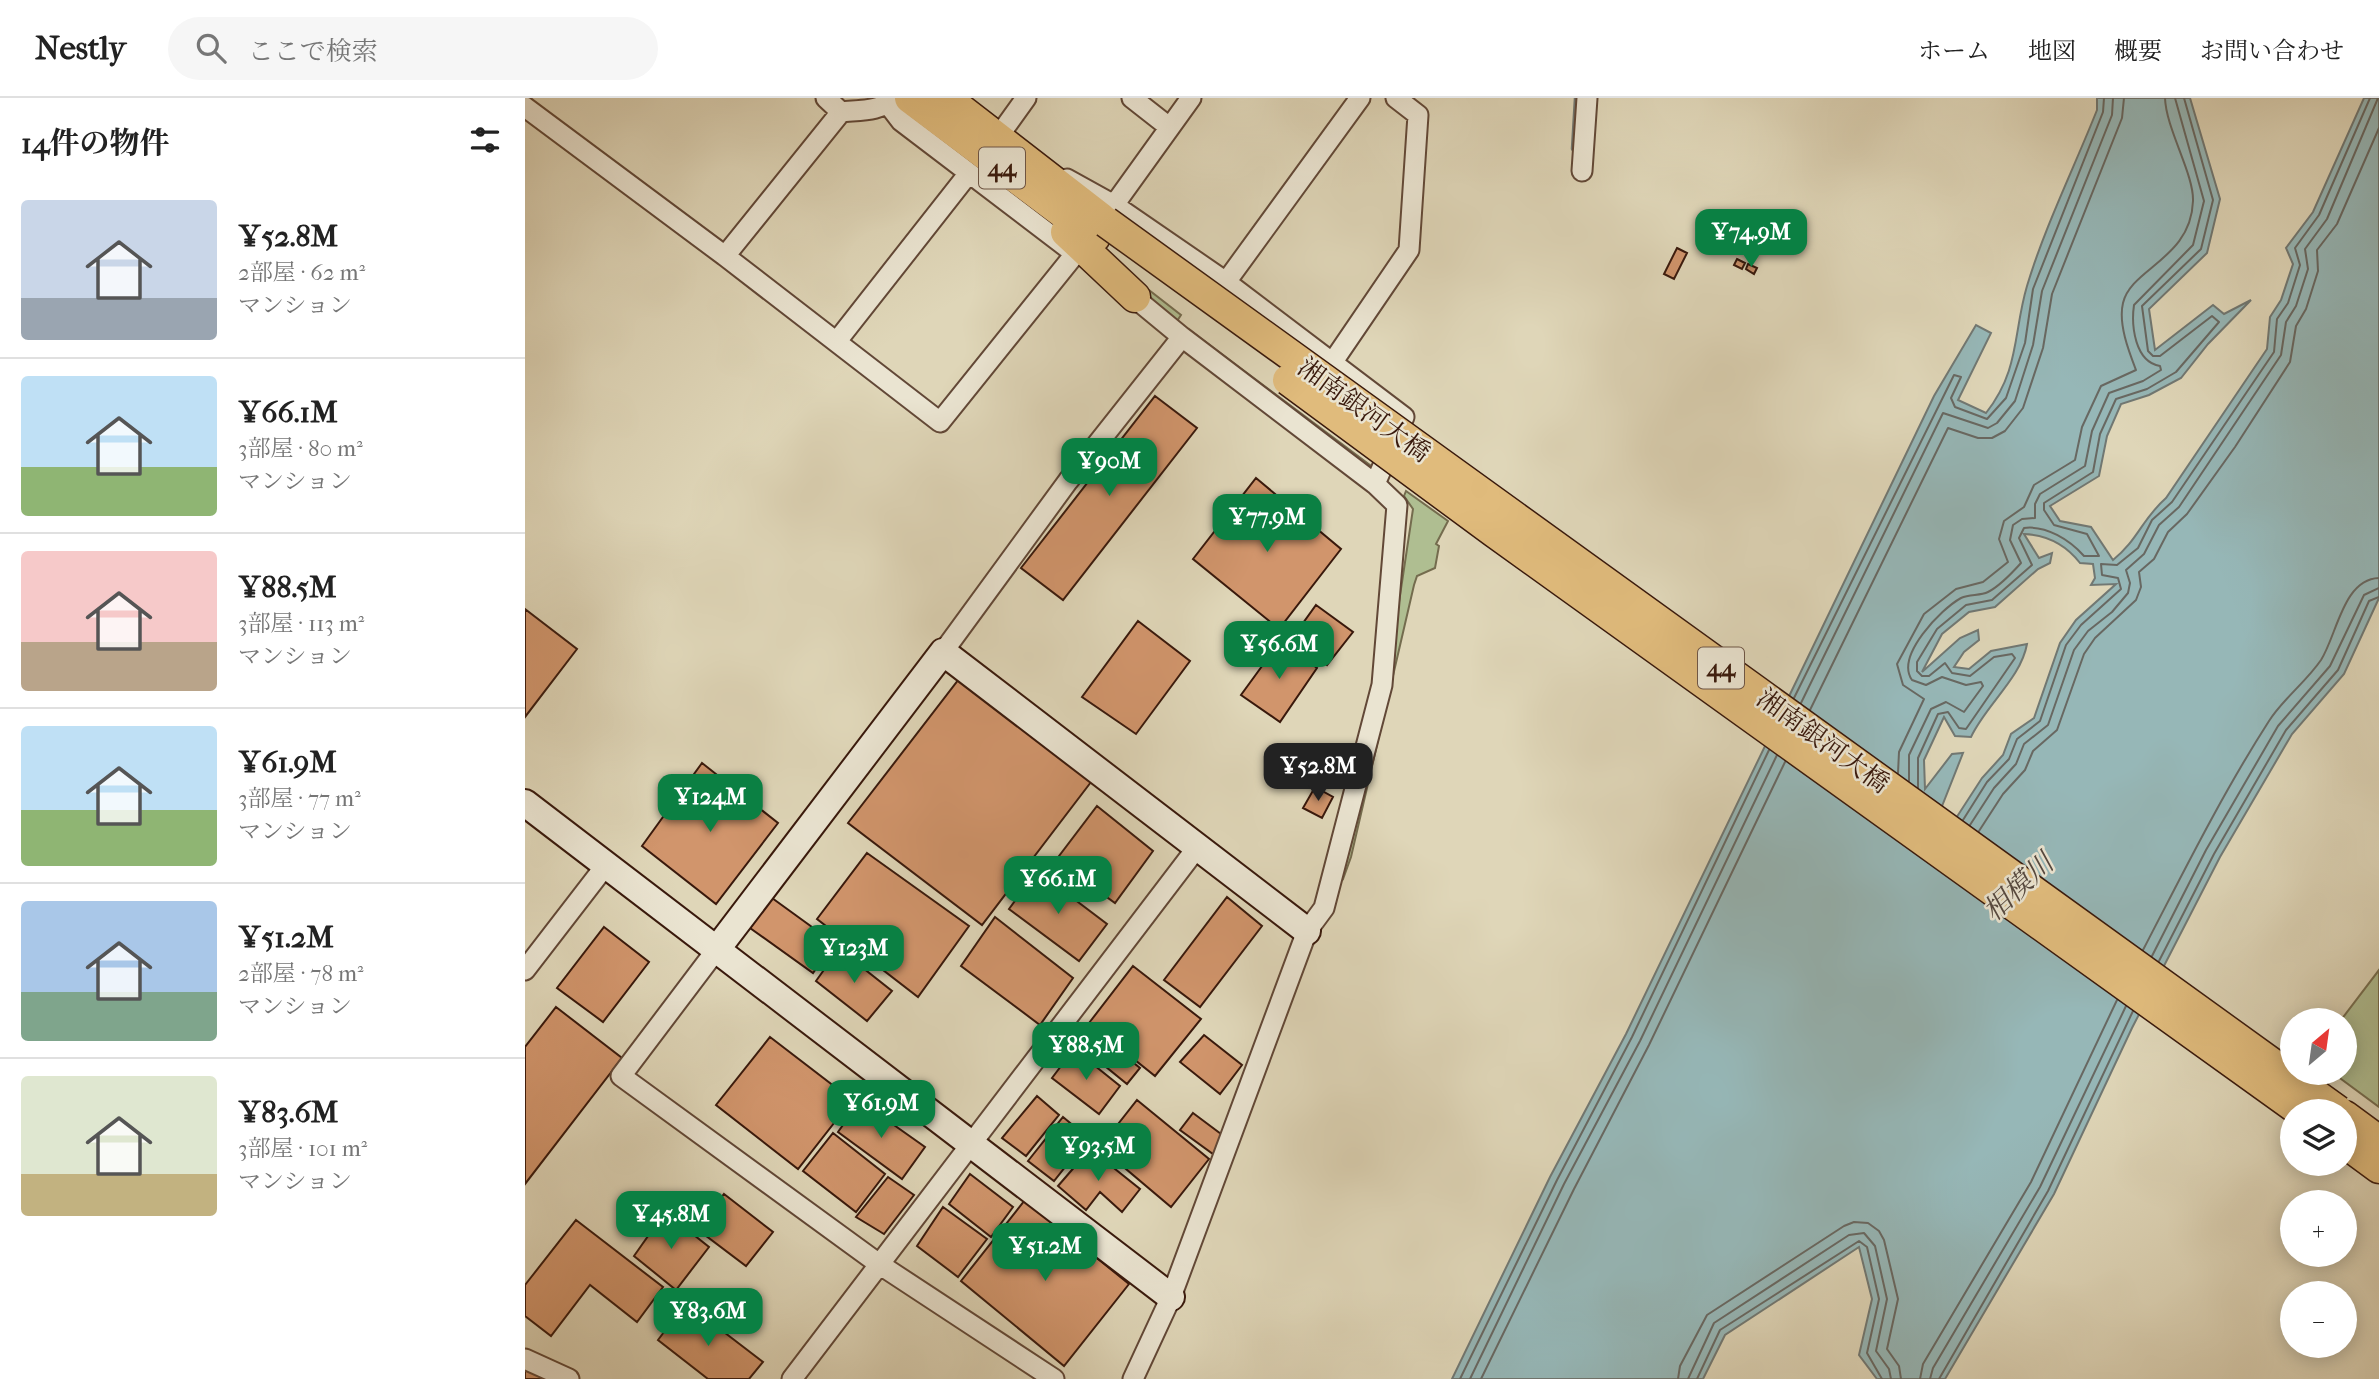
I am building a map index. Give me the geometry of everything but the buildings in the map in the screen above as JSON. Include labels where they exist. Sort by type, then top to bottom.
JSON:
[{"type":"main road","name":"44","points":[[946,98],[1034,164],[1098,229]]},
{"type":"main road","name":"44","points":[[897,100],[1045,201],[1098,229]]},
{"type":"main road","points":[[1045,201],[1048,216],[1135,296]]},
{"type":"main road","name":"湘南銀河大橋","points":[[1098,229],[1494,532],[2284,1099]]},
{"type":"main road","name":"湘南銀河大橋","points":[[1098,229],[2321,1099]]},
{"type":"main road","points":[[2357,1125],[2379,1141]]},
{"type":"main road","points":[[2357,1152],[2379,1168]]},
{"type":"street","points":[[826,98],[841,112]]},
{"type":"street","points":[[998,137],[1026,98]]},
{"type":"street","points":[[1132,98],[1169,127]]},
{"type":"street","points":[[525,107],[837,341],[940,422],[1098,229],[1191,98]]},
{"type":"street","points":[[1226,282],[1360,98]]},
{"type":"street","points":[[1332,363],[1409,250],[1418,115],[1396,98]]},
{"type":"street","points":[[1582,171],[1587,98]]},
{"type":"street","points":[[725,256],[841,112],[897,100],[901,121],[969,173],[1226,282],[1404,417],[1375,484]]},
{"type":"street","points":[[837,341],[969,173]]},
{"type":"street","points":[[1098,229],[1135,296],[1182,337],[1375,484],[1397,505],[1382,685],[1324,908],[1307,931],[1171,1297],[1133,1379]]},
{"type":"street","points":[[1054,1379],[879,1264],[621,1076],[943,652],[1068,481],[1182,337]]},
{"type":"street","points":[[943,652],[1199,845],[1307,931]]},
{"type":"street","points":[[525,803],[1171,1297]]},
{"type":"street","points":[[792,1379],[1199,845]]},
{"type":"street","points":[[525,970],[606,864]]},
{"type":"street","points":[[525,1359],[569,1379]]},
{"type":"green space","points":[[1095,248],[1181,315],[1177,321],[1173,320]]},
{"type":"green space","points":[[1191,331],[1370,465],[1366,467],[1189,334]]},
{"type":"green space","points":[[1406,491],[1448,521],[1436,544],[1439,546],[1435,568],[1417,576],[1414,585],[1351,857],[1343,879],[1339,877],[1390,662],[1413,509],[1404,496]]},
{"type":"green space","points":[[2379,970],[2379,1107],[2349,1085],[2357,1085],[2357,1008],[2350,1008]]},
{"type":"water","name":"相模川","points":[[2097,98],[2190,98],[2220,199],[2207,253],[2149,309],[2155,350],[2213,305],[2224,314],[2251,300],[2208,344],[2181,378],[2149,395],[2121,404],[2107,436],[2099,476],[2050,506],[2060,521],[2091,527],[2113,560],[2166,498],[2267,349],[2270,317],[2281,300],[2293,264],[2286,248],[2313,212],[2364,98],[2379,98],[2379,598],[2344,674],[2292,734],[2220,857],[2132,1028],[2054,1194],[1945,1379],[1877,1379],[1859,1355],[1872,1299],[1859,1247],[1725,1335],[1703,1379],[1452,1379],[1550,1177],[1626,1034],[1934,396],[1976,325],[1991,333],[1958,400],[1986,413],[2005,382],[2034,264],[2097,110]],"holes":[[[2024,534],[2062,546],[2080,563],[2093,564],[2095,578],[2091,585],[2116,584],[2076,620],[2060,643],[2034,718],[2011,734],[2003,755],[1982,778],[1938,846],[1933,829],[1963,753],[1952,754],[1925,789],[1924,760],[1944,717],[1955,736],[1971,737],[2011,680],[2027,644],[1991,651],[1969,669],[1954,667],[1964,652],[1979,640],[1978,630],[1960,638],[1922,672],[1942,634],[1969,612],[1995,607],[2038,569],[2050,563],[2052,553],[2039,558]]]},
{"type":"waterway","points":[[1573,149],[1576,98]]}]
